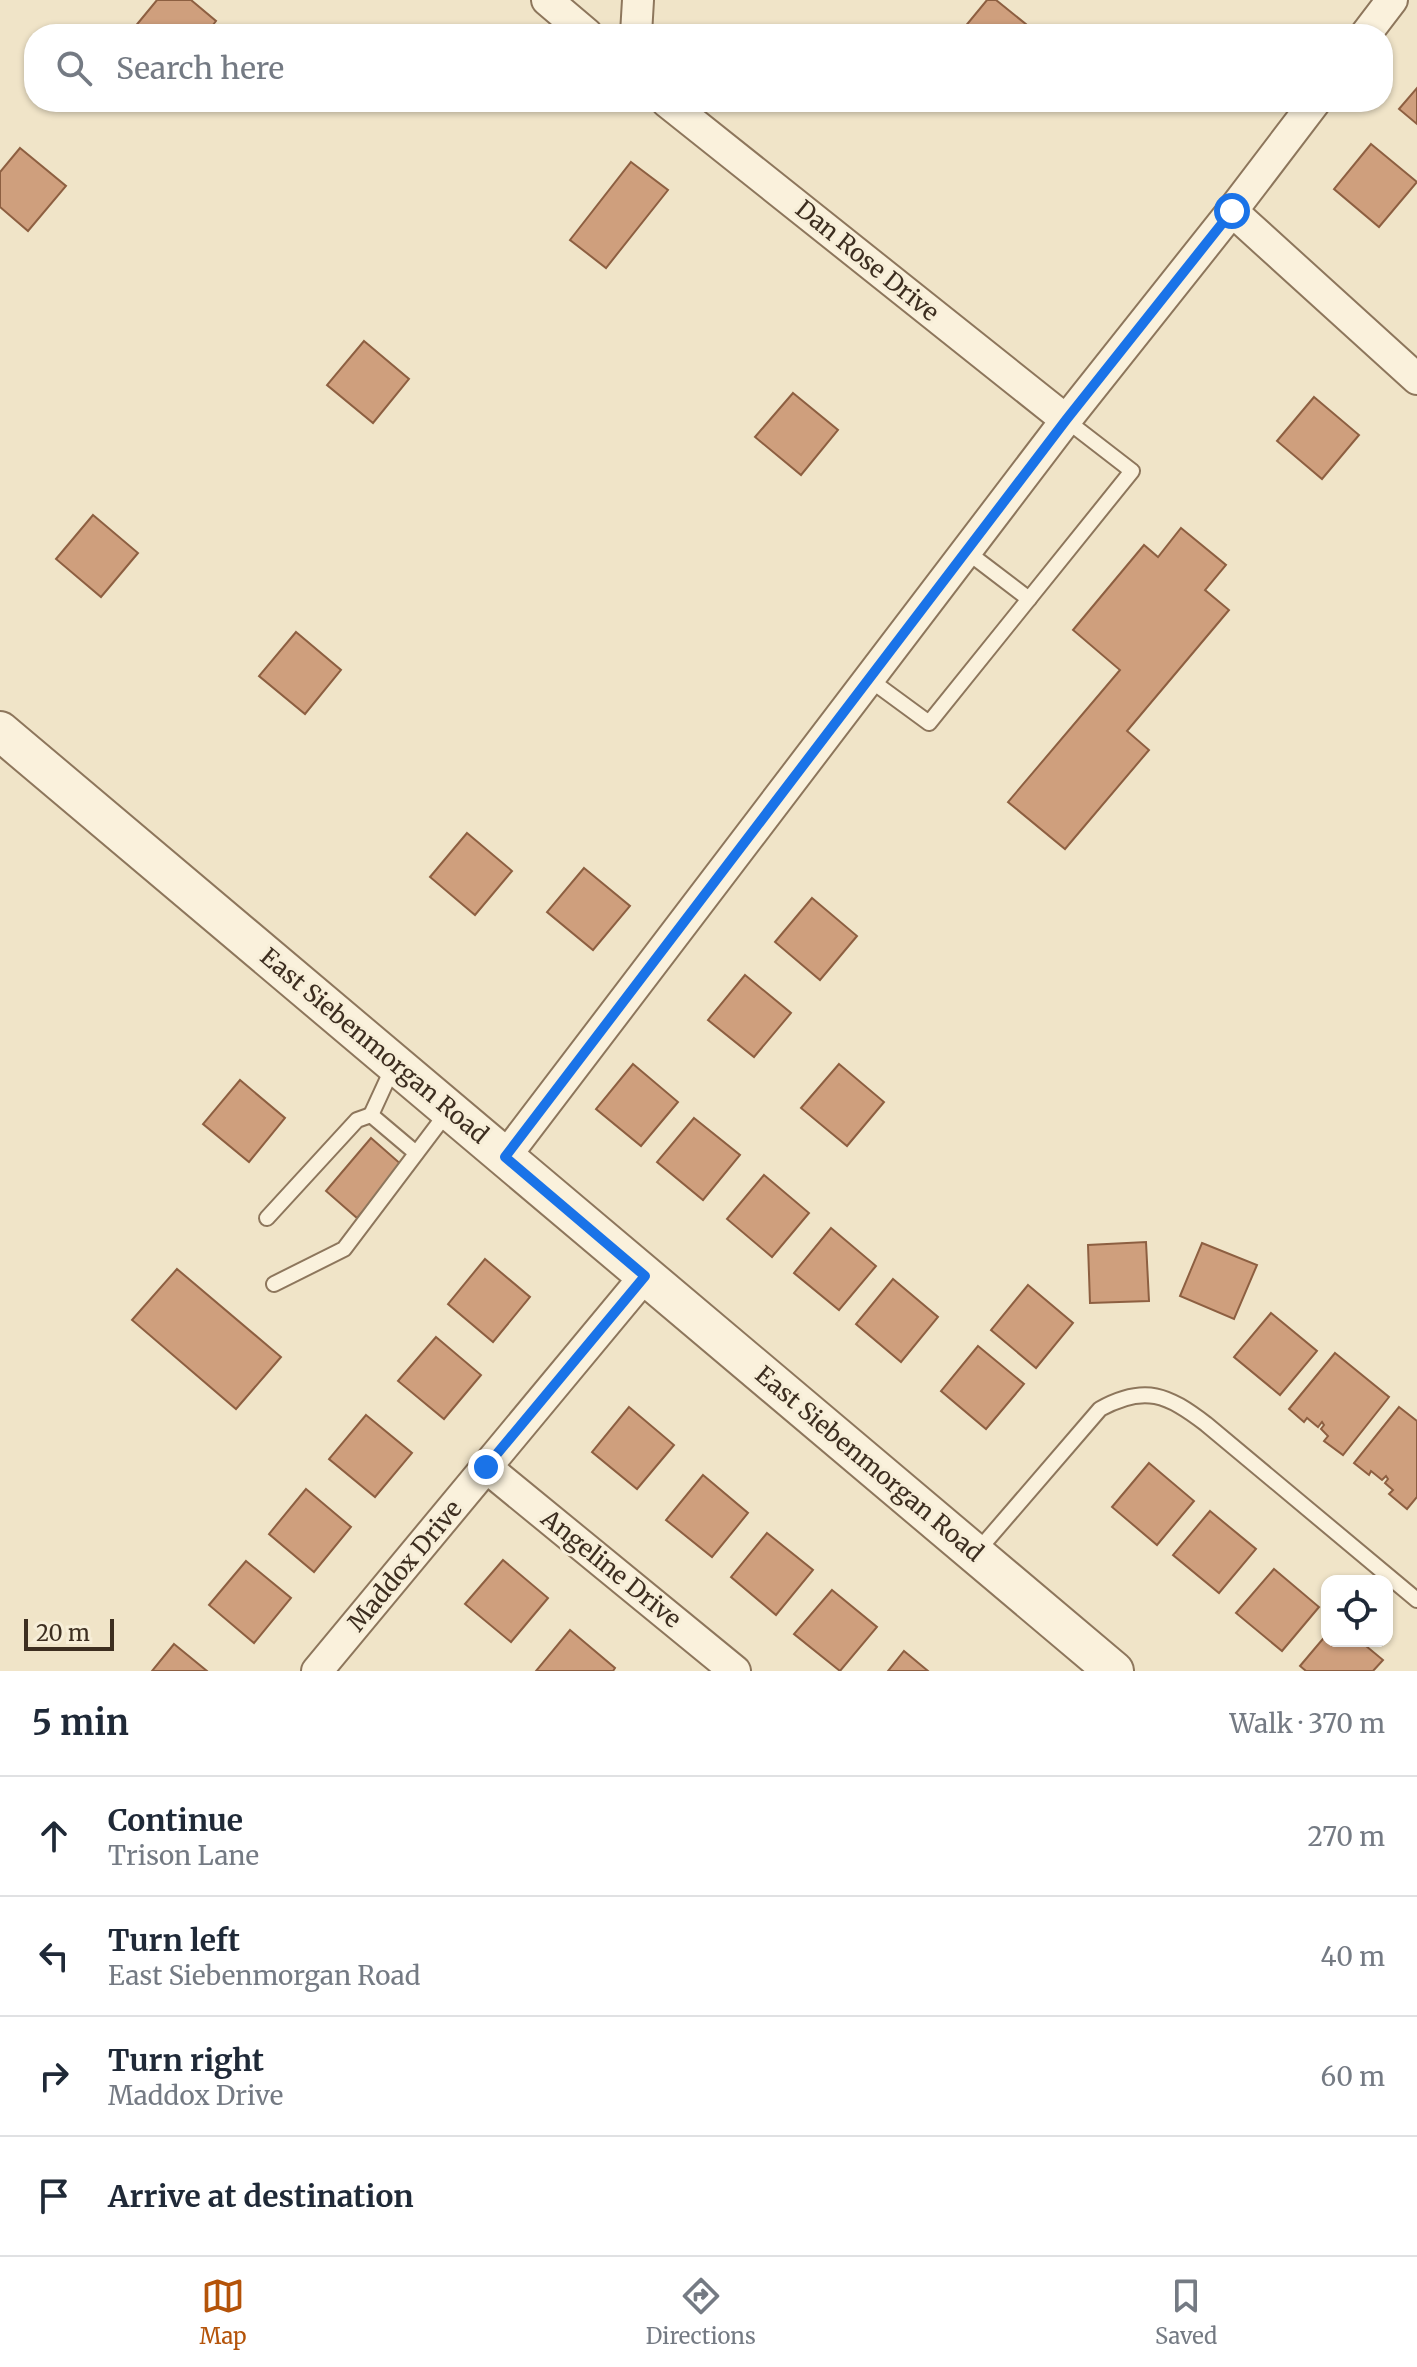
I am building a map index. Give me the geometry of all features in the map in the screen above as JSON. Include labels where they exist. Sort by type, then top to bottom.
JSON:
[{"type":"street","points":[[547,0],[575,24]]},
{"type":"street","points":[[637,24],[638,0]]},
{"type":"street","points":[[1374,24],[1392,0]]},
{"type":"street","name":"Dan Rose Drive","points":[[680,112],[1066,420]]},
{"type":"street","points":[[505,1157],[1066,420],[1307,112]]},
{"type":"street","points":[[1232,211],[1417,379]]},
{"type":"street","name":"East Siebenmorgan Road","points":[[0,731],[1114,1671]]},
{"type":"street","name":"Maddox Drive","points":[[317,1671],[645,1276]]},
{"type":"street","name":"Angeline Drive","points":[[486,1467],[735,1671]]},
{"type":"lane","points":[[869,679],[929,723],[1132,471],[1066,420]]},
{"type":"lane","points":[[966,551],[1029,599]]},
{"type":"lane","points":[[267,1218],[357,1120],[371,1115],[394,1064]]},
{"type":"lane","points":[[274,1284],[344,1249],[449,1110]]},
{"type":"lane","points":[[371,1115],[416,1153]]},
{"type":"lane","points":[[975,1554],[1100,1409],[1124,1398],[1149,1394],[1182,1406],[1206,1424],[1417,1600]]},
{"type":"building","points":[[157,0],[191,0],[216,21],[214,24],[137,24]]},
{"type":"building","points":[[987,0],[996,0],[1026,24],[967,24]]},
{"type":"building","points":[[1417,88],[1417,124],[1399,109]]},
{"type":"building","points":[[1371,144],[1417,182],[1379,227],[1334,189]]},
{"type":"building","points":[[20,148],[66,186],[28,231],[0,207],[0,172]]},
{"type":"building","points":[[631,162],[668,190],[606,268],[570,240]]},
{"type":"building","points":[[364,341],[409,379],[373,423],[327,385]]},
{"type":"building","points":[[793,393],[838,430],[801,475],[755,437]]},
{"type":"building","points":[[1314,397],[1359,435],[1322,479],[1277,441]]},
{"type":"building","points":[[93,515],[138,553],[101,597],[56,559]]},
{"type":"building","points":[[1181,528],[1226,565],[1205,590],[1229,610],[1127,731],[1149,750],[1065,849],[1008,802],[1120,670],[1073,630],[1144,545],[1158,557]]},
{"type":"building","points":[[296,632],[341,670],[305,714],[259,676]]},
{"type":"building","points":[[467,833],[512,871],[475,915],[430,877]]},
{"type":"building","points":[[584,868],[630,906],[593,950],[547,912]]},
{"type":"building","points":[[812,898],[857,936],[820,980],[775,942]]},
{"type":"building","points":[[745,975],[791,1013],[754,1057],[708,1020]]},
{"type":"building","points":[[633,1064],[678,1102],[641,1146],[596,1109]]},
{"type":"building","points":[[839,1064],[884,1102],[847,1146],[801,1108]]},
{"type":"building","points":[[240,1080],[285,1118],[249,1162],[203,1124]]},
{"type":"building","points":[[694,1118],[740,1155],[703,1200],[657,1162]]},
{"type":"building","points":[[371,1138],[403,1166],[357,1218],[326,1191]]},
{"type":"building","points":[[764,1175],[809,1213],[772,1257],[727,1219]]},
{"type":"building","points":[[831,1228],[876,1266],[839,1310],[794,1273]]},
{"type":"building","points":[[1146,1242],[1149,1301],[1090,1303],[1088,1245]]},
{"type":"building","points":[[1202,1243],[1257,1265],[1234,1319],[1180,1296]]},
{"type":"building","points":[[485,1259],[530,1297],[493,1342],[448,1304]]},
{"type":"building","points":[[177,1269],[281,1357],[236,1409],[132,1320]]},
{"type":"building","points":[[893,1279],[938,1317],[901,1362],[856,1324]]},
{"type":"building","points":[[1028,1285],[1073,1323],[1036,1368],[991,1330]]},
{"type":"building","points":[[1271,1313],[1317,1351],[1280,1395],[1234,1357]]},
{"type":"building","points":[[436,1337],[481,1375],[444,1419],[398,1381]]},
{"type":"building","points":[[978,1346],[1024,1384],[986,1429],[941,1391]]},
{"type":"building","points":[[1335,1353],[1389,1397],[1343,1455],[1324,1441],[1328,1436],[1321,1429],[1324,1425],[1322,1422],[1318,1427],[1307,1418],[1304,1422],[1289,1409]]},
{"type":"building","points":[[629,1407],[674,1445],[637,1489],[592,1452]]},
{"type":"building","points":[[1399,1407],[1417,1421],[1417,1497],[1407,1509],[1389,1494],[1393,1490],[1385,1483],[1388,1479],[1386,1476],[1382,1480],[1371,1471],[1369,1475],[1354,1463]]},
{"type":"building","points":[[366,1415],[412,1453],[375,1497],[329,1459]]},
{"type":"building","points":[[1149,1463],[1194,1501],[1157,1545],[1112,1507]]},
{"type":"building","points":[[703,1475],[748,1513],[712,1557],[666,1520]]},
{"type":"building","points":[[306,1489],[351,1527],[314,1572],[269,1534]]},
{"type":"building","points":[[1210,1511],[1256,1549],[1219,1593],[1173,1555]]},
{"type":"building","points":[[767,1533],[813,1570],[776,1615],[731,1577]]},
{"type":"building","points":[[503,1560],[548,1598],[511,1642],[465,1604]]},
{"type":"building","points":[[246,1561],[291,1598],[254,1643],[209,1605]]},
{"type":"building","points":[[1274,1569],[1319,1607],[1282,1651],[1236,1613]]},
{"type":"building","points":[[832,1590],[877,1627],[840,1671],[794,1634]]},
{"type":"building","points":[[570,1630],[615,1668],[613,1671],[536,1671]]},
{"type":"building","points":[[1321,1641],[1321,1647],[1367,1647],[1383,1660],[1373,1671],[1306,1671],[1300,1666]]},
{"type":"building","points":[[174,1644],[207,1671],[152,1671]]},
{"type":"building","points":[[904,1651],[928,1671],[888,1671]]},
{"type":"route","points":[[486,1467],[645,1276],[505,1157],[1066,420],[1232,211]]}]
